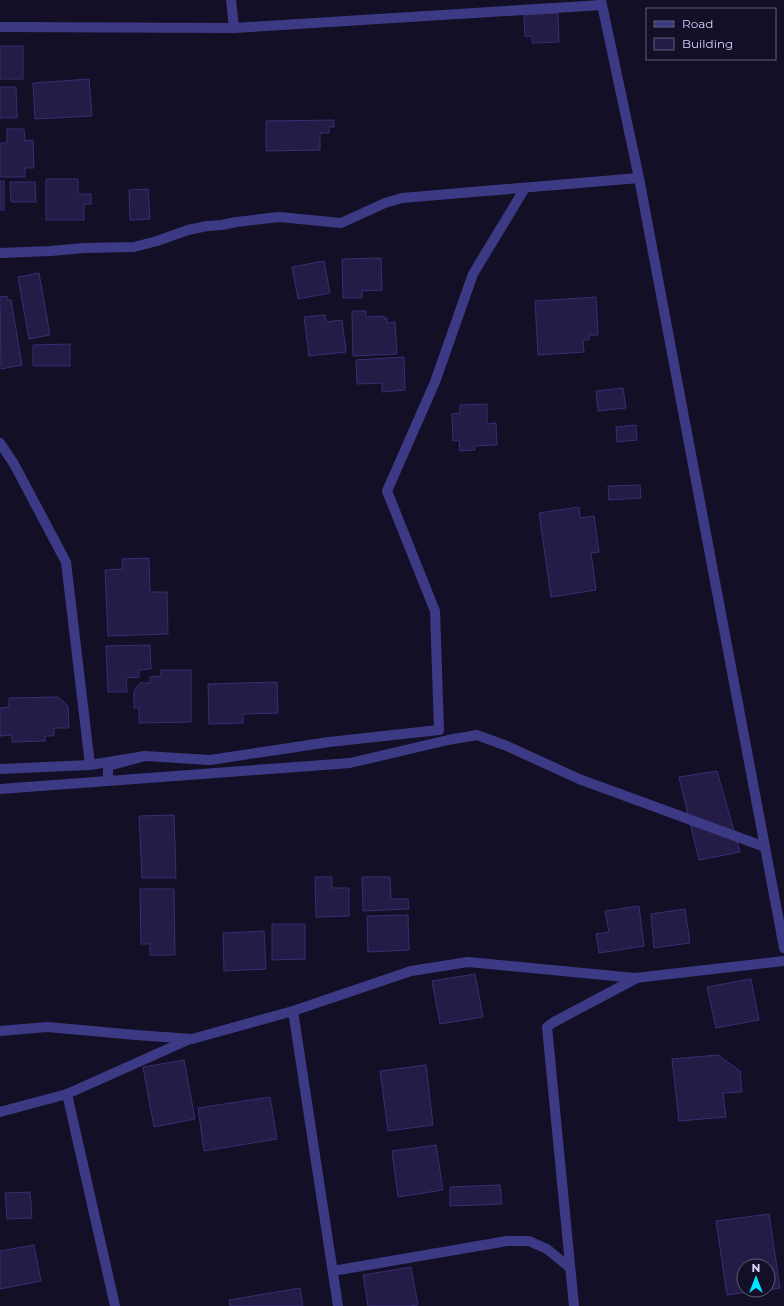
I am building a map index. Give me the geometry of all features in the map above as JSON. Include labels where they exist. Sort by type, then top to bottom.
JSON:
[{"type":"street","points":[[231,0],[234,28]]},
{"type":"street","points":[[0,27],[234,28],[602,2],[640,178],[784,948]]},
{"type":"street","points":[[0,253],[134,246],[157,241],[188,230],[206,226],[279,217],[341,223],[385,203],[402,198],[640,178]]},
{"type":"street","points":[[0,769],[90,765],[145,756],[210,760],[328,742],[439,730],[435,611],[387,491],[435,382],[473,274],[525,188]]},
{"type":"street","points":[[0,443],[14,464],[66,562],[90,765]]},
{"type":"street","points":[[0,788],[350,763],[448,740],[477,735],[507,746],[579,779],[765,847]]},
{"type":"street","points":[[108,781],[108,766],[145,756]]},
{"type":"street","points":[[0,1112],[67,1094],[192,1038],[293,1011],[411,971],[468,962],[635,978],[784,961]]},
{"type":"street","points":[[574,1306],[569,1267],[547,1027],[635,978]]},
{"type":"street","points":[[293,1011],[338,1306]]},
{"type":"street","points":[[0,1031],[47,1027],[136,1035],[192,1038]]},
{"type":"street","points":[[67,1094],[115,1306]]},
{"type":"street","points":[[333,1271],[507,1241],[529,1241],[547,1249],[569,1267]]},
{"type":"building","points":[[558,13],[559,42],[532,43],[532,36],[525,37],[524,15]]},
{"type":"building","points":[[0,46],[23,46],[23,79],[0,79]]},
{"type":"building","points":[[89,79],[92,116],[35,119],[33,83]]},
{"type":"building","points":[[0,87],[16,87],[17,118],[0,118]]},
{"type":"building","points":[[334,120],[334,127],[329,127],[329,133],[320,133],[320,150],[266,151],[266,121]]},
{"type":"building","points":[[7,129],[24,129],[25,141],[33,140],[34,168],[25,168],[25,177],[0,177],[0,143],[7,143]]},
{"type":"building","points":[[46,179],[78,179],[78,194],[91,194],[91,204],[84,204],[84,220],[46,220]]},
{"type":"building","points":[[0,181],[4,181],[4,210],[0,210]]},
{"type":"building","points":[[10,182],[35,182],[36,202],[11,202]]},
{"type":"building","points":[[148,189],[150,219],[130,220],[129,190]]},
{"type":"building","points":[[381,258],[382,290],[362,291],[362,298],[343,298],[342,259]]},
{"type":"building","points":[[324,261],[330,293],[298,299],[292,267]]},
{"type":"building","points":[[39,273],[50,335],[29,339],[18,277]]},
{"type":"building","points":[[7,296],[7,300],[11,300],[22,365],[1,369],[0,297]]},
{"type":"building","points":[[596,297],[598,335],[589,335],[589,340],[583,340],[584,352],[538,355],[535,301]]},
{"type":"building","points":[[352,311],[366,311],[366,317],[384,316],[384,318],[387,318],[387,323],[395,322],[397,354],[353,356]]},
{"type":"building","points":[[325,315],[326,322],[342,320],[346,352],[309,356],[304,317]]},
{"type":"building","points":[[70,344],[70,366],[33,366],[33,345]]},
{"type":"building","points":[[404,357],[405,390],[382,392],[382,383],[357,384],[356,360]]},
{"type":"building","points":[[623,388],[626,408],[598,411],[596,391]]},
{"type":"building","points":[[487,404],[487,424],[496,423],[497,445],[474,446],[475,450],[460,451],[459,440],[453,441],[452,414],[460,413],[460,405]]},
{"type":"building","points":[[636,425],[637,440],[617,442],[616,427]]},
{"type":"building","points":[[640,485],[641,498],[609,500],[608,486]]},
{"type":"building","points":[[579,507],[580,518],[594,516],[599,552],[591,553],[596,590],[551,597],[539,513]]},
{"type":"building","points":[[149,558],[150,592],[167,592],[168,634],[108,636],[105,570],[123,569],[122,559]]},
{"type":"building","points":[[150,645],[151,669],[139,670],[139,677],[126,678],[127,692],[108,692],[106,646]]},
{"type":"building","points":[[161,670],[191,670],[191,722],[139,723],[139,708],[134,708],[134,691],[140,683],[150,683],[150,677],[161,676]]},
{"type":"building","points":[[277,682],[278,713],[243,714],[243,723],[209,724],[208,684]]},
{"type":"building","points":[[58,697],[68,706],[69,728],[54,728],[54,736],[45,736],[45,741],[12,742],[12,735],[0,736],[0,708],[9,707],[9,698]]},
{"type":"building","points":[[717,771],[740,852],[699,860],[679,777]]},
{"type":"building","points":[[174,815],[176,878],[142,878],[139,816]]},
{"type":"building","points":[[315,877],[332,877],[332,888],[349,888],[349,916],[316,917]]},
{"type":"building","points":[[362,877],[390,877],[391,899],[408,899],[409,909],[363,911]]},
{"type":"building","points":[[140,889],[174,889],[175,955],[150,955],[150,944],[141,944]]},
{"type":"building","points":[[639,906],[644,946],[599,953],[596,934],[609,932],[605,911]]},
{"type":"building","points":[[685,909],[690,943],[654,948],[651,914]]},
{"type":"building","points":[[408,915],[409,950],[368,952],[367,916]]},
{"type":"building","points":[[272,924],[305,924],[305,959],[272,960]]},
{"type":"building","points":[[264,931],[266,969],[224,971],[223,933]]},
{"type":"building","points":[[475,974],[483,1017],[440,1024],[432,981]]},
{"type":"building","points":[[751,979],[759,1020],[716,1028],[707,987]]},
{"type":"building","points":[[718,1055],[740,1071],[742,1092],[723,1093],[726,1117],[679,1121],[672,1059]]},
{"type":"building","points":[[184,1060],[195,1119],[154,1127],[143,1067]]},
{"type":"building","points":[[426,1065],[433,1125],[388,1131],[380,1071]]},
{"type":"building","points":[[270,1097],[277,1139],[204,1151],[198,1108]]},
{"type":"building","points":[[436,1145],[443,1190],[398,1197],[392,1151]]},
{"type":"building","points":[[500,1185],[502,1204],[450,1206],[450,1187]]},
{"type":"building","points":[[30,1192],[32,1218],[7,1219],[5,1193]]},
{"type":"building","points":[[769,1214],[776,1258],[736,1258],[736,1294],[727,1295],[716,1221]]},
{"type":"building","points":[[34,1245],[41,1281],[0,1289],[0,1251]]},
{"type":"building","points":[[776,1261],[780,1288],[776,1289]]},
{"type":"building","points":[[411,1267],[418,1305],[368,1306],[363,1275]]},
{"type":"building","points":[[300,1288],[303,1306],[230,1306],[229,1300]]}]
